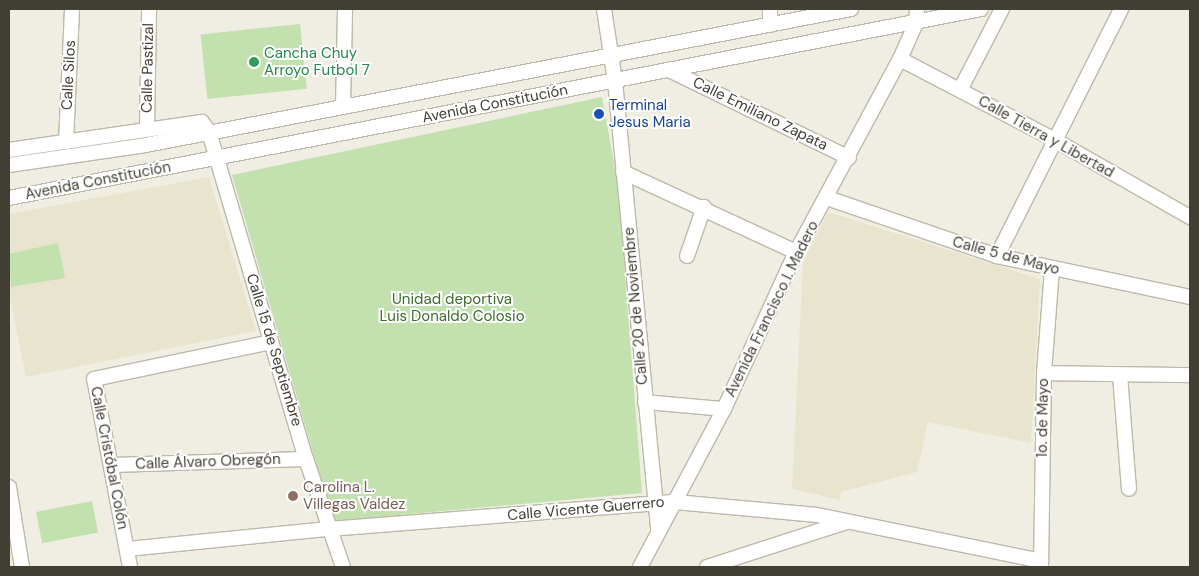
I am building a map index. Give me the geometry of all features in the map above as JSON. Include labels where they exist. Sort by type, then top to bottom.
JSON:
[{"type":"street","name":"Calle Silos","points":[[66,142],[72,9]]},
{"type":"street","name":"Calle Pastizal","points":[[147,128],[149,9]]},
{"type":"street","points":[[343,107],[345,9]]},
{"type":"street","name":"Calle 20 de Noviembre","points":[[604,9],[615,81],[653,504],[658,531]]},
{"type":"street","points":[[770,9],[770,25]]},
{"type":"street","name":"Avenida Constitución","points":[[9,165],[146,145],[850,9]]},
{"type":"street","name":"Avenida Constitución","points":[[9,198],[671,71],[916,16],[981,9]]},
{"type":"street","points":[[960,90],[1002,9]]},
{"type":"street","points":[[997,256],[1053,139],[1121,9]]},
{"type":"street","name":"Avenida Francisco I. Madero","points":[[640,567],[724,409],[796,252],[849,158],[900,59],[916,16]]},
{"type":"street","name":"Calle Tierra y Libertad","points":[[900,59],[1053,139],[1190,217]]},
{"type":"street","name":"Calle Emiliano Zapata","points":[[671,71],[849,158]]},
{"type":"street","points":[[9,150],[147,128],[202,122],[210,132]]},
{"type":"street","name":"Calle 15 de Septiembre","points":[[210,132],[306,459],[343,567]]},
{"type":"street","points":[[624,172],[704,207],[796,252]]},
{"type":"street","name":"Calle 5 de Mayo","points":[[826,198],[997,256],[1052,270],[1190,297]]},
{"type":"street","points":[[687,256],[704,207]]},
{"type":"street","name":"1o. de Mayo","points":[[1041,564],[1044,373],[1052,270]]},
{"type":"street","name":"Calle Cristóbal Colón","points":[[130,567],[94,379],[271,342]]},
{"type":"street","points":[[1044,373],[1190,375]]},
{"type":"street","points":[[1120,375],[1129,489]]},
{"type":"street","points":[[645,402],[724,409]]},
{"type":"street","name":"Calle Álvaro Obregón","points":[[111,465],[306,459]]},
{"type":"street","points":[[9,488],[22,567]]},
{"type":"street","name":"Calle Vicente Guerrero","points":[[127,549],[329,529],[675,502],[817,515],[1041,564]]},
{"type":"street","points":[[706,567],[847,522]]},
{"type":"shaded area","points":[[209,177],[256,331],[26,377],[9,291],[9,214]]},
{"type":"shaded area","points":[[828,212],[1040,279],[1031,443],[928,422],[917,472],[841,492],[840,500],[792,489],[803,262]]},
{"type":"green space","name":"Cancha Chuy Arroyo Futbol 7","points":[[300,24],[307,89],[207,99],[201,34]]},
{"type":"green space","name":"Unidad deportiva Luis Donaldo Colosio","points":[[602,97],[618,185],[642,493],[333,521],[232,175]]},
{"type":"green space","points":[[58,243],[65,278],[11,287],[9,254]]},
{"type":"green space","points":[[92,501],[98,532],[42,543],[36,512]]},
{"type":"place","name":"Cancha Chuy Arroyo Futbol 7","points":[[254,62]]},
{"type":"place","name":"Terminal Jesus Maria","points":[[599,114]]},
{"type":"place","name":"Carolina L. Villegas Valdez","points":[[293,496]]}]
